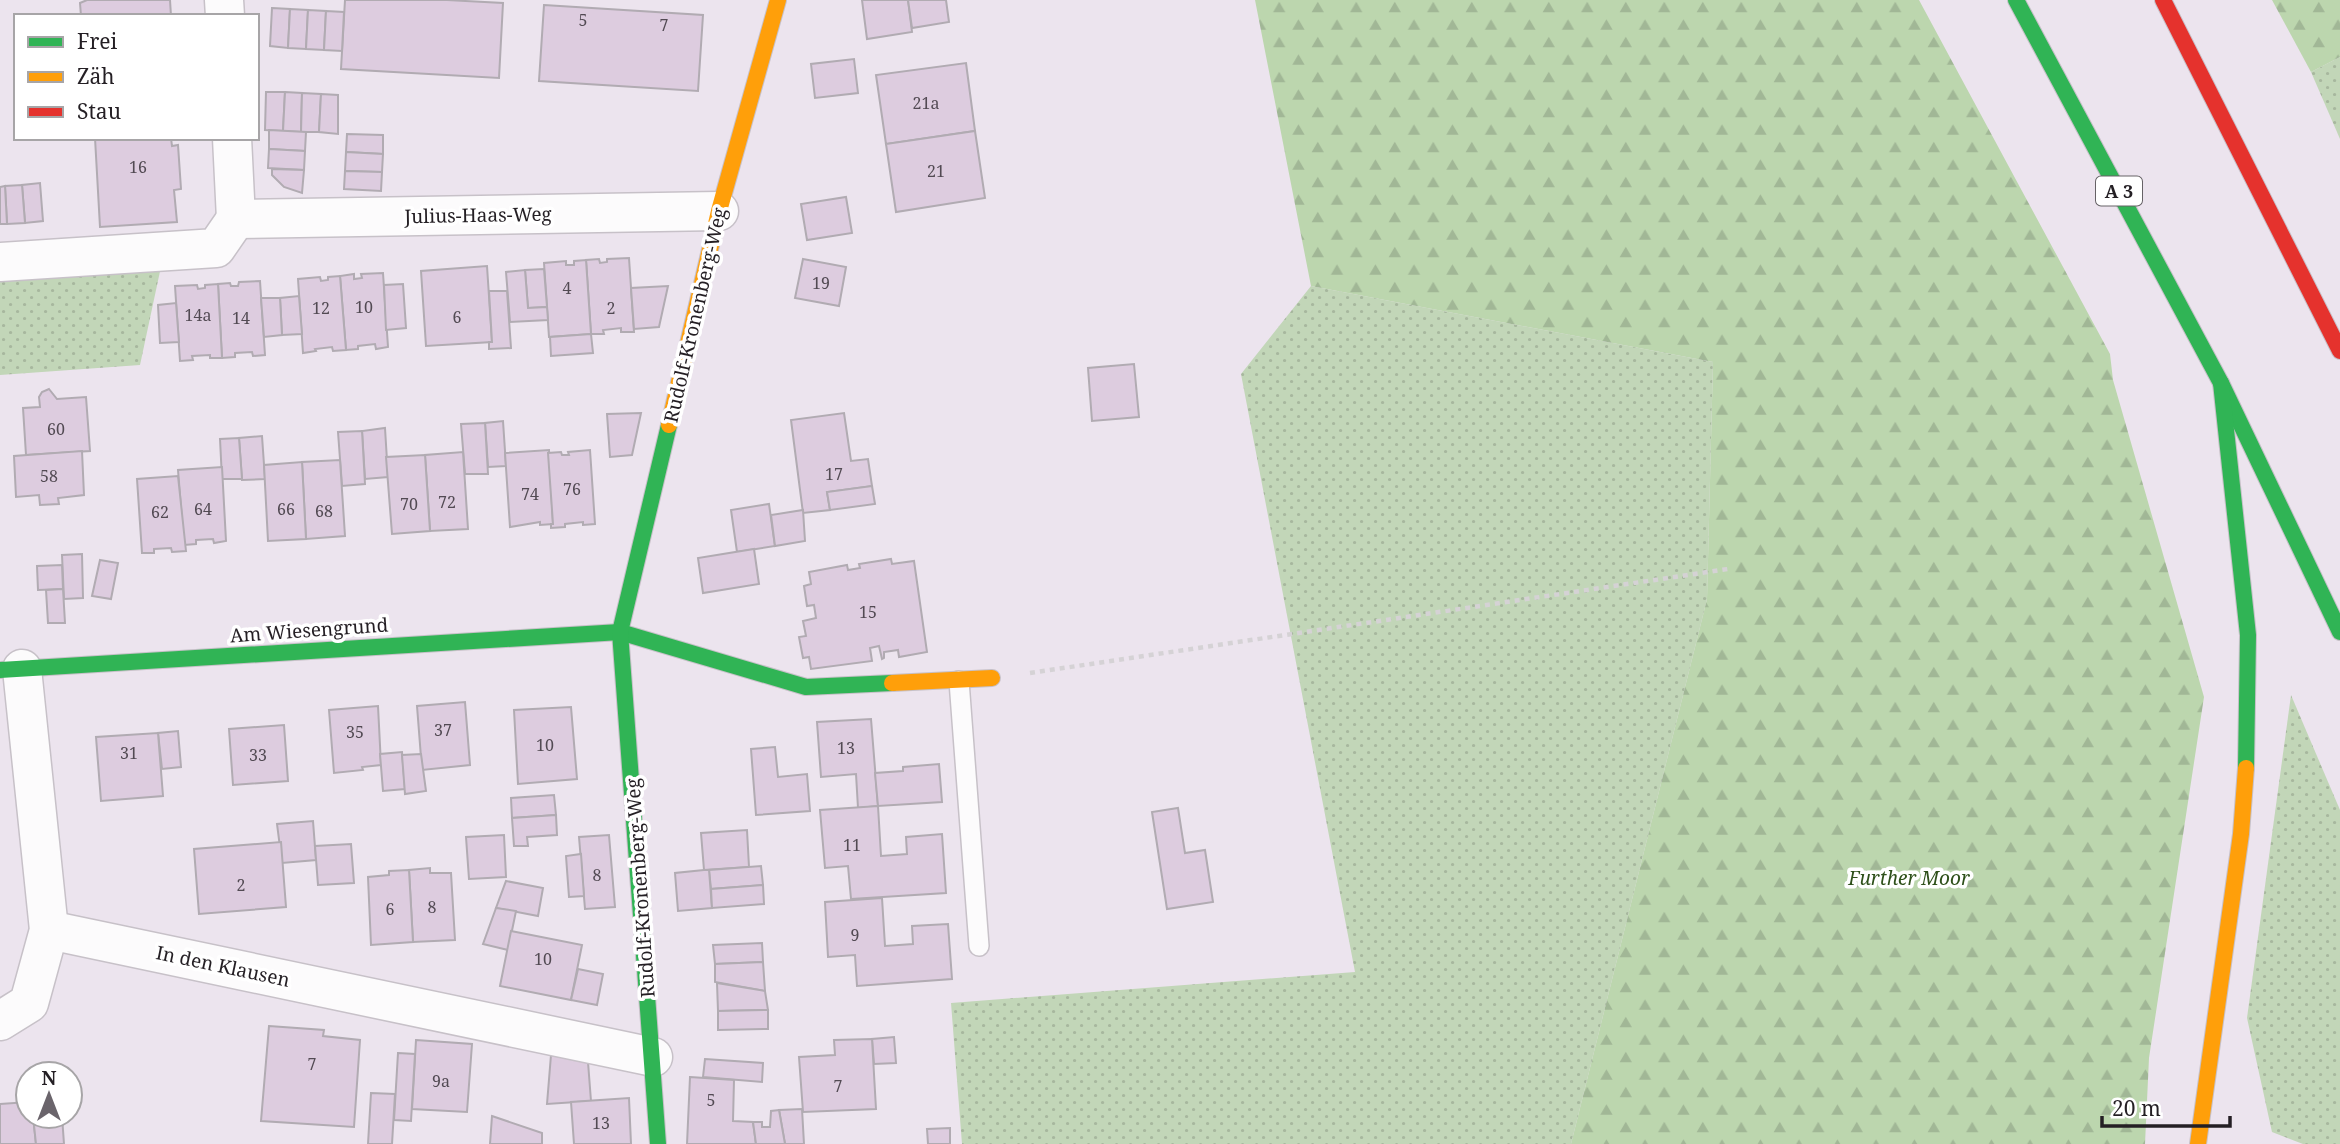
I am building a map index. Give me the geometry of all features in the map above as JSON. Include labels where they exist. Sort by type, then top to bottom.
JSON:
[{"type":"main road","name":"Rudolf-Kronenberg-Weg","points":[[658,1144],[620,632],[719,211],[778,0]]},
{"type":"main road","name":"A 3","points":[[2016,0],[2221,383],[2340,632]]},
{"type":"main road","points":[[2163,0],[2340,351]]},
{"type":"main road","points":[[2198,1144],[2241,834],[2248,744],[2248,635],[2221,383]]},
{"type":"main road","points":[[620,632],[806,687],[992,678]]},
{"type":"main road","name":"Am Wiesengrund","points":[[11,670],[620,632]]},
{"type":"street","points":[[0,262],[216,248],[236,219],[232,140]]},
{"type":"street","name":"Julius-Haas-Weg","points":[[236,219],[719,211]]},
{"type":"street","points":[[0,1021],[29,1003],[49,930],[11,670]]},
{"type":"street","name":"In den Klausen","points":[[49,930],[653,1057]]},
{"type":"lane","points":[[959,681],[979,946]]},
{"type":"path","points":[[992,678],[1728,569]]},
{"type":"green space","name":"Further Moor","points":[[1255,0],[1919,0],[2110,354],[2113,380],[2204,697],[2149,1058],[2145,1144],[1571,1144],[1707,599],[1713,362],[1311,286]]},
{"type":"green space","points":[[2272,0],[2340,0],[2340,57],[2311,72]]},
{"type":"green space","points":[[2340,57],[2340,139],[2311,72]]},
{"type":"green space","points":[[162,262],[140,365],[0,375],[0,272]]},
{"type":"green space","points":[[1311,286],[1713,362],[1707,599],[1571,1144],[962,1144],[951,1003],[1355,972],[1241,374]]},
{"type":"green space","points":[[2291,695],[2340,810],[2340,1144],[2303,1144],[2272,1132],[2247,1018]]},
{"type":"building","points":[[87,0],[170,0],[171,14],[81,14],[80,3]]},
{"type":"building","points":[[345,0],[503,3],[499,78],[341,69]]},
{"type":"building","points":[[862,0],[908,0],[912,32],[867,39]]},
{"type":"building","points":[[908,0],[946,0],[949,22],[912,28]]},
{"type":"building","points":[[544,5],[703,15],[698,91],[539,81]]},
{"type":"building","points":[[272,8],[290,9],[288,48],[270,46]]},
{"type":"building","points":[[290,9],[308,10],[306,49],[288,48]]},
{"type":"building","points":[[308,10],[326,11],[324,50],[306,49]]},
{"type":"building","points":[[326,11],[344,12],[342,51],[324,50]]},
{"type":"building","points":[[854,59],[858,93],[815,98],[811,64]]},
{"type":"building","points":[[966,63],[975,131],[886,144],[876,75]]},
{"type":"building","points":[[266,92],[285,92],[283,131],[265,130]]},
{"type":"building","points":[[285,92],[302,93],[301,132],[283,131]]},
{"type":"building","points":[[302,93],[321,94],[319,132],[301,132]]},
{"type":"building","points":[[321,94],[338,95],[338,134],[319,132]]},
{"type":"building","points":[[269,130],[306,132],[305,151],[269,149]]},
{"type":"building","points":[[975,131],[985,198],[896,212],[886,144]]},
{"type":"building","points":[[347,134],[383,135],[383,154],[346,152]]},
{"type":"building","points":[[95,140],[171,140],[172,146],[178,145],[181,189],[174,190],[177,222],[100,227]]},
{"type":"building","points":[[269,149],[305,151],[304,170],[268,168]]},
{"type":"building","points":[[346,152],[383,154],[382,172],[345,171]]},
{"type":"building","points":[[272,169],[304,170],[302,193],[284,187],[272,175]]},
{"type":"building","points":[[345,171],[382,172],[381,191],[344,189]]},
{"type":"building","points":[[40,183],[43,221],[25,223],[22,185]]},
{"type":"building","points":[[22,185],[25,223],[7,224],[5,186]]},
{"type":"building","points":[[5,186],[7,224],[0,224],[0,187]]},
{"type":"building","points":[[846,197],[852,233],[807,240],[801,204]]},
{"type":"building","points":[[629,258],[634,332],[621,332],[621,328],[603,330],[604,334],[591,334],[586,260],[599,259],[600,263],[607,262],[607,259]]},
{"type":"building","points":[[803,259],[846,267],[839,306],[795,298]]},
{"type":"building","points":[[586,260],[591,334],[549,337],[544,263],[566,261],[566,265],[574,265],[574,261]]},
{"type":"building","points":[[487,266],[492,342],[426,346],[421,271]]},
{"type":"building","points":[[544,269],[547,307],[528,308],[525,270]]},
{"type":"building","points":[[525,270],[528,308],[547,307],[548,320],[510,322],[506,272]]},
{"type":"building","points":[[383,273],[388,347],[376,349],[375,344],[346,350],[340,276],[354,274],[354,279],[362,278],[361,274]]},
{"type":"building","points":[[340,276],[346,350],[333,351],[332,347],[303,353],[298,279],[320,277],[321,281]]},
{"type":"building","points":[[260,281],[265,355],[253,356],[252,352],[235,353],[235,357],[222,358],[218,284],[230,283],[231,286],[238,286],[239,282]]},
{"type":"building","points":[[218,284],[222,358],[210,358],[210,355],[192,356],[193,360],[180,361],[175,286],[197,285],[198,289],[205,288],[205,285]]},
{"type":"building","points":[[403,284],[406,328],[386,330],[384,285]]},
{"type":"building","points":[[668,286],[659,327],[634,329],[631,288]]},
{"type":"building","points":[[489,291],[507,291],[511,348],[489,349],[489,342],[492,342]]},
{"type":"building","points":[[299,296],[302,334],[282,335],[280,298]]},
{"type":"building","points":[[261,298],[280,298],[282,335],[264,337]]},
{"type":"building","points":[[176,303],[179,342],[160,343],[158,305]]},
{"type":"building","points":[[591,334],[593,353],[551,356],[550,337]]},
{"type":"building","points":[[1134,364],[1139,417],[1092,421],[1088,368]]},
{"type":"building","points":[[49,389],[57,399],[86,397],[90,451],[26,455],[23,408],[40,407],[39,397]]},
{"type":"building","points":[[641,413],[632,455],[610,457],[607,414]]},
{"type":"building","points":[[844,413],[851,461],[868,459],[872,486],[827,492],[830,510],[803,513],[791,420]]},
{"type":"building","points":[[503,421],[506,466],[488,467],[485,423]]},
{"type":"building","points":[[485,423],[488,474],[465,474],[461,424]]},
{"type":"building","points":[[385,428],[388,477],[365,479],[362,431]]},
{"type":"building","points":[[362,431],[365,484],[342,486],[338,432]]},
{"type":"building","points":[[262,436],[265,479],[242,480],[239,438]]},
{"type":"building","points":[[239,438],[242,479],[222,479],[220,439]]},
{"type":"building","points":[[549,450],[553,524],[540,525],[540,522],[510,527],[505,453]]},
{"type":"building","points":[[590,450],[595,524],[583,525],[583,522],[551,528],[553,524],[548,453],[561,452],[562,455],[569,455],[568,452]]},
{"type":"building","points":[[82,451],[84,495],[58,498],[59,504],[40,505],[39,495],[16,497],[14,456]]},
{"type":"building","points":[[463,452],[468,529],[430,531],[425,455]]},
{"type":"building","points":[[425,455],[430,531],[392,534],[386,457]]},
{"type":"building","points":[[340,460],[345,536],[306,539],[302,462]]},
{"type":"building","points":[[302,462],[306,539],[268,541],[264,465]]},
{"type":"building","points":[[222,467],[226,541],[214,543],[213,539],[196,540],[196,544],[184,545],[178,470]]},
{"type":"building","points":[[178,476],[186,551],[172,552],[171,548],[142,553],[137,479]]},
{"type":"building","points":[[872,486],[875,504],[830,510],[827,492]]},
{"type":"building","points":[[769,504],[775,546],[737,552],[731,510]]},
{"type":"building","points":[[803,510],[805,541],[775,546],[771,515]]},
{"type":"building","points":[[754,549],[759,584],[703,593],[698,558]]},
{"type":"building","points":[[82,554],[83,598],[64,599],[62,555]]},
{"type":"building","points":[[891,559],[892,564],[914,561],[927,652],[899,657],[898,650],[884,652],[882,659],[879,646],[870,648],[872,661],[811,669],[809,657],[803,658],[799,637],[806,636],[803,621],[816,618],[814,605],[807,606],[804,586],[811,584],[809,572],[847,565],[848,570],[860,568],[859,564]]},
{"type":"building","points":[[100,560],[118,563],[111,599],[92,596]]},
{"type":"building","points":[[62,565],[63,589],[38,590],[37,566]]},
{"type":"building","points":[[63,589],[65,623],[48,623],[46,590]]},
{"type":"building","points":[[465,702],[470,765],[422,770],[417,706]]},
{"type":"building","points":[[378,706],[381,765],[334,773],[329,710]]},
{"type":"building","points":[[571,707],[577,779],[518,784],[514,710]]},
{"type":"building","points":[[871,719],[878,806],[858,808],[856,774],[821,777],[817,722]]},
{"type":"building","points":[[284,725],[288,781],[233,785],[229,729]]},
{"type":"building","points":[[178,731],[181,767],[162,769],[158,733]]},
{"type":"building","points":[[158,733],[163,796],[101,801],[96,737]]},
{"type":"building","points":[[775,747],[778,777],[807,774],[810,811],[756,815],[751,749]]},
{"type":"building","points":[[402,752],[405,789],[383,791],[380,754]]},
{"type":"building","points":[[421,754],[426,791],[405,794],[402,755]]},
{"type":"building","points":[[939,764],[942,802],[878,806],[875,773]]},
{"type":"building","points":[[554,795],[556,815],[512,818],[511,798]]},
{"type":"building","points":[[878,806],[881,856],[907,854],[906,837],[942,834],[946,893],[851,899],[848,866],[825,868],[820,810]]},
{"type":"building","points":[[1178,808],[1185,853],[1205,850],[1213,902],[1167,909],[1152,812]]},
{"type":"building","points":[[556,815],[557,835],[527,837],[528,846],[514,846],[512,818]]},
{"type":"building","points":[[313,821],[316,860],[282,863],[277,824]]},
{"type":"building","points":[[747,830],[749,867],[704,870],[701,833]]},
{"type":"building","points":[[504,835],[506,877],[469,879],[466,837]]},
{"type":"building","points":[[609,835],[615,907],[585,909],[579,837]]},
{"type":"building","points":[[281,842],[286,907],[199,914],[194,849]]},
{"type":"building","points":[[351,844],[354,883],[318,885],[315,846]]},
{"type":"building","points":[[581,854],[584,896],[569,897],[566,856]]},
{"type":"building","points":[[761,866],[763,885],[711,889],[709,870]]},
{"type":"building","points":[[430,868],[430,873],[451,873],[455,940],[413,942],[409,870]]},
{"type":"building","points":[[409,870],[413,942],[371,945],[368,877],[389,875],[389,871]]},
{"type":"building","points":[[709,870],[712,908],[678,911],[675,873]]},
{"type":"building","points":[[506,881],[543,888],[538,916],[496,908]]},
{"type":"building","points":[[763,885],[764,904],[712,908],[711,889]]},
{"type":"building","points":[[882,898],[885,946],[913,944],[912,926],[948,924],[952,979],[857,986],[855,955],[828,957],[825,902]]},
{"type":"building","points":[[496,908],[516,911],[508,950],[483,944]]},
{"type":"building","points":[[511,931],[582,945],[571,1000],[500,986]]},
{"type":"building","points":[[762,943],[763,962],[715,964],[713,945]]},
{"type":"building","points":[[763,962],[765,991],[715,982],[715,964]]},
{"type":"building","points":[[578,969],[603,974],[597,1005],[571,1000]]},
{"type":"building","points":[[717,983],[765,991],[768,1010],[718,1011]]},
{"type":"building","points":[[768,1010],[768,1029],[718,1030],[718,1011]]},
{"type":"building","points":[[269,1026],[324,1030],[323,1036],[360,1040],[354,1127],[261,1121]]},
{"type":"building","points":[[894,1037],[896,1063],[874,1064],[872,1039]]},
{"type":"building","points":[[872,1039],[876,1109],[803,1112],[799,1057],[835,1055],[834,1040]]},
{"type":"building","points":[[416,1040],[472,1044],[467,1112],[412,1109]]},
{"type":"building","points":[[398,1053],[415,1054],[411,1121],[394,1120]]},
{"type":"building","points":[[551,1055],[588,1062],[591,1101],[547,1104]]},
{"type":"building","points":[[705,1059],[763,1063],[762,1082],[703,1077]]},
{"type":"building","points":[[690,1077],[734,1080],[733,1121],[753,1122],[756,1144],[687,1144]]},
{"type":"building","points":[[371,1093],[395,1094],[392,1144],[368,1144]]},
{"type":"building","points":[[629,1098],[631,1144],[574,1144],[571,1102]]},
{"type":"building","points":[[14,1103],[14,1130],[34,1130],[36,1144],[0,1144],[0,1104]]},
{"type":"building","points":[[802,1109],[804,1144],[785,1144],[779,1110]]},
{"type":"building","points":[[779,1110],[785,1144],[756,1144],[753,1122],[762,1122],[762,1127],[770,1127],[771,1111]]},
{"type":"building","points":[[492,1116],[542,1133],[542,1144],[490,1144]]},
{"type":"building","points":[[950,1128],[950,1144],[928,1144],[927,1129]]},
{"type":"building","points":[[34,1130],[63,1130],[64,1144],[36,1144]]},
{"type":"traffic: fast","points":[[2016,0],[2221,383],[2340,632]]},
{"type":"traffic: fast","points":[[2221,383],[2248,635],[2246,768]]},
{"type":"traffic: fast","points":[[658,1144],[620,632],[669,425]]},
{"type":"traffic: fast","points":[[0,670],[620,632],[806,687],[892,683]]},
{"type":"traffic: slow","points":[[669,425],[719,211],[778,0]]},
{"type":"traffic: slow","points":[[892,683],[992,678]]},
{"type":"traffic: slow","points":[[2198,1144],[2241,834],[2246,768]]},
{"type":"traffic: jam","points":[[2163,0],[2340,351]]}]
